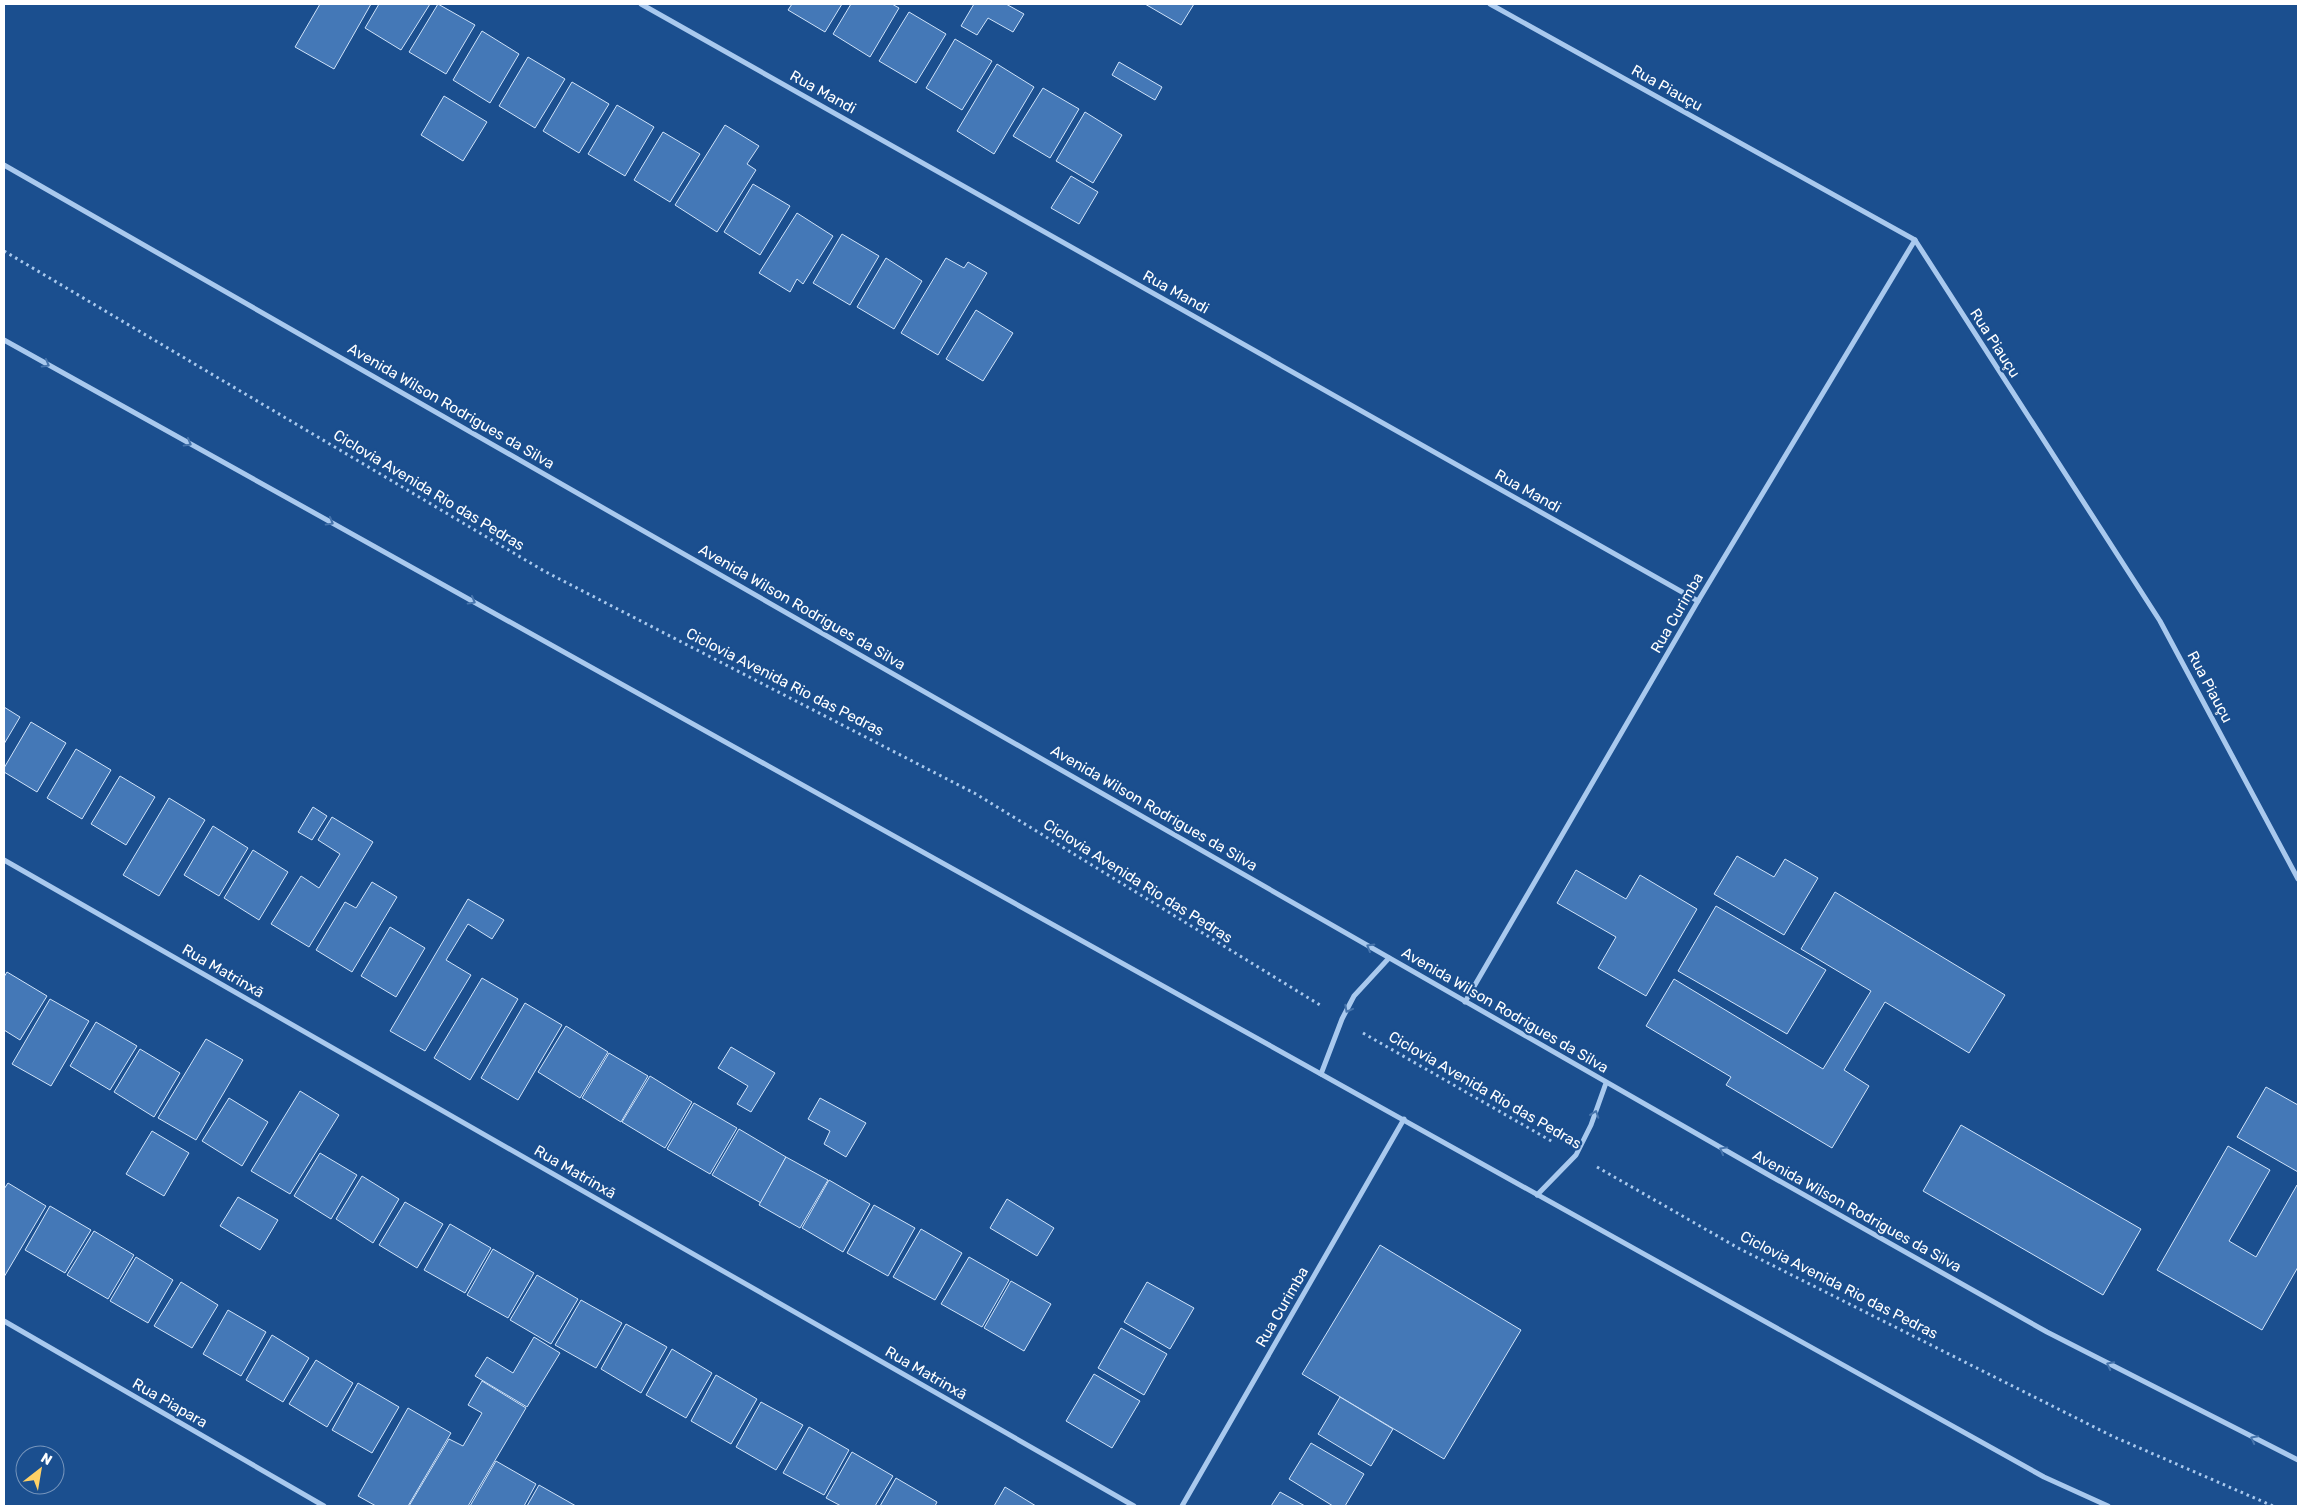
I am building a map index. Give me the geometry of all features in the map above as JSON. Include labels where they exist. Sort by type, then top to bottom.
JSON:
[{"type":"street","name":"Rua Mandi","points":[[641,4],[1698,601]]},
{"type":"street","name":"Rua Piauçu","points":[[1490,4],[1915,240],[2160,621],[2298,879]]},
{"type":"street","name":"Avenida Wilson Rodrigues da Silva","points":[[4,165],[1606,1083],[2047,1332],[2298,1460]]},
{"type":"street","name":"Rua Curimba","points":[[1465,1002],[1698,601],[1915,240]]},
{"type":"street","points":[[4,340],[1404,1119],[1538,1196],[2035,1473],[2108,1506]]},
{"type":"street","name":"Rua Matrinxã","points":[[4,860],[1134,1506]]},
{"type":"street","points":[[1321,1074],[1342,1019],[1354,996],[1389,958]]},
{"type":"street","points":[[1538,1196],[1576,1155],[1591,1125],[1606,1083]]},
{"type":"street","name":"Rua Curimba","points":[[1182,1506],[1404,1119]]},
{"type":"street","name":"Rua Piapara","points":[[4,1321],[324,1506]]},
{"type":"path","name":"Ciclovia Avenida Rio das Pedras","points":[[4,251],[544,571],[976,794],[1342,1019],[1740,1248],[2112,1436],[2273,1506]]},
{"type":"building","points":[[320,4],[371,4],[334,69],[295,47]]},
{"type":"building","points":[[379,4],[430,4],[401,50],[365,28]]},
{"type":"building","points":[[438,4],[475,25],[446,74],[409,52]]},
{"type":"building","points":[[792,4],[842,4],[825,32],[788,10]]},
{"type":"building","points":[[851,4],[892,4],[899,8],[870,57],[833,34]]},
{"type":"building","points":[[974,4],[1006,4],[1024,14],[1013,32],[988,18],[977,35],[961,26]]},
{"type":"building","points":[[1145,4],[1194,4],[1181,25]]},
{"type":"building","points":[[909,12],[946,34],[916,83],[879,61]]},
{"type":"building","points":[[482,31],[519,54],[490,103],[453,80]]},
{"type":"building","points":[[955,39],[992,61],[962,110],[926,88]]},
{"type":"building","points":[[528,57],[565,79],[535,128],[499,106]]},
{"type":"building","points":[[1119,62],[1162,87],[1155,100],[1112,75]]},
{"type":"building","points":[[997,64],[1034,87],[994,154],[957,131]]},
{"type":"building","points":[[572,82],[609,104],[579,153],[543,131]]},
{"type":"building","points":[[1043,88],[1079,109],[1050,158],[1013,136]]},
{"type":"building","points":[[444,96],[487,122],[463,161],[421,135]]},
{"type":"building","points":[[617,105],[654,127],[625,176],[588,154]]},
{"type":"building","points":[[1085,112],[1122,135],[1093,183],[1056,161]]},
{"type":"building","points":[[725,125],[759,146],[747,164],[756,170],[717,232],[675,205]]},
{"type":"building","points":[[663,132],[700,154],[670,202],[634,180]]},
{"type":"building","points":[[1071,176],[1098,192],[1079,224],[1051,208]]},
{"type":"building","points":[[753,184],[790,206],[760,255],[724,232]]},
{"type":"building","points":[[797,213],[833,236],[803,284],[797,279],[790,292],[759,273]]},
{"type":"building","points":[[842,234],[879,256],[850,305],[813,283]]},
{"type":"building","points":[[886,258],[922,281],[894,329],[857,307]]},
{"type":"building","points":[[946,258],[964,268],[968,262],[987,273],[938,355],[901,333]]},
{"type":"building","points":[[976,310],[1013,333],[983,381],[946,359]]},
{"type":"building","points":[[4,707],[20,717],[4,744]]},
{"type":"building","points":[[31,722],[66,743],[37,792],[4,772],[4,768]]},
{"type":"building","points":[[76,749],[111,770],[82,819],[47,798]]},
{"type":"building","points":[[120,776],[155,797],[126,845],[91,824]]},
{"type":"building","points":[[169,798],[205,820],[159,896],[123,875]]},
{"type":"building","points":[[313,807],[327,816],[312,840],[298,832]]},
{"type":"building","points":[[332,817],[373,842],[309,947],[271,924],[301,876],[319,888],[340,854],[318,840]]},
{"type":"building","points":[[213,826],[248,848],[219,896],[184,875]]},
{"type":"building","points":[[253,850],[288,872],[259,920],[224,898]]},
{"type":"building","points":[[1737,856],[1774,877],[1785,859],[1818,878],[1784,935],[1714,894]]},
{"type":"building","points":[[1576,870],[1626,899],[1640,875],[1697,909],[1646,996],[1598,968],[1616,937],[1557,903]]},
{"type":"building","points":[[372,882],[397,897],[352,972],[316,950],[345,902],[356,908]]},
{"type":"building","points":[[1835,892],[2005,995],[1969,1053],[1885,1002],[1844,1070],[1869,1086],[1832,1148],[1726,1085],[1731,1077],[1646,1026],[1674,979],[1823,1069],[1871,991],[1801,949]]},
{"type":"building","points":[[468,899],[504,920],[492,939],[468,924],[446,960],[471,975],[425,1051],[390,1031]]},
{"type":"building","points":[[1716,906],[1826,970],[1787,1034],[1678,971]]},
{"type":"building","points":[[390,927],[425,948],[396,997],[361,976]]},
{"type":"building","points":[[7,972],[47,996],[20,1040],[4,1030],[4,977]]},
{"type":"building","points":[[482,978],[518,999],[470,1080],[434,1058]]},
{"type":"building","points":[[50,999],[89,1021],[51,1086],[12,1064]]},
{"type":"building","points":[[525,1003],[562,1025],[518,1100],[481,1078]]},
{"type":"building","points":[[96,1022],[137,1046],[110,1090],[70,1066]]},
{"type":"building","points":[[566,1026],[608,1052],[580,1098],[538,1072]]},
{"type":"building","points":[[206,1039],[243,1060],[196,1140],[158,1118]]},
{"type":"building","points":[[731,1047],[775,1073],[751,1112],[737,1104],[748,1086],[718,1068]]},
{"type":"building","points":[[140,1049],[180,1073],[154,1117],[114,1092]]},
{"type":"building","points":[[609,1053],[648,1076],[621,1122],[582,1098]]},
{"type":"building","points":[[650,1076],[692,1102],[665,1148],[622,1122]]},
{"type":"building","points":[[2266,1087],[2298,1105],[2298,1172],[2237,1137]]},
{"type":"building","points":[[300,1091],[339,1115],[290,1194],[251,1171]]},
{"type":"building","points":[[229,1098],[268,1122],[242,1166],[202,1141]]},
{"type":"building","points":[[820,1098],[866,1123],[846,1157],[824,1144],[830,1131],[808,1119]]},
{"type":"building","points":[[694,1103],[737,1128],[710,1174],[667,1149]]},
{"type":"building","points":[[1961,1125],[2141,1229],[2103,1295],[1923,1191]]},
{"type":"building","points":[[739,1129],[786,1157],[761,1203],[712,1175]]},
{"type":"building","points":[[152,1131],[189,1153],[164,1196],[126,1174]]},
{"type":"building","points":[[2228,1146],[2270,1170],[2229,1241],[2256,1257],[2298,1186],[2298,1267],[2262,1330],[2157,1270]]},
{"type":"building","points":[[320,1153],[357,1175],[331,1219],[294,1196]]},
{"type":"building","points":[[786,1157],[828,1180],[800,1228],[759,1205]]},
{"type":"building","points":[[362,1176],[399,1199],[373,1243],[336,1219]]},
{"type":"building","points":[[829,1180],[870,1204],[843,1252],[802,1228]]},
{"type":"building","points":[[8,1183],[46,1206],[4,1277],[4,1189]]},
{"type":"building","points":[[238,1197],[278,1220],[260,1250],[220,1226]]},
{"type":"building","points":[[1007,1199],[1054,1228],[1037,1256],[990,1228]]},
{"type":"building","points":[[405,1202],[443,1224],[417,1268],[379,1245]]},
{"type":"building","points":[[874,1205],[915,1228],[888,1276],[847,1253]]},
{"type":"building","points":[[50,1206],[91,1230],[65,1273],[25,1250]]},
{"type":"building","points":[[450,1224],[491,1248],[465,1293],[424,1270]]},
{"type":"building","points":[[921,1229],[962,1253],[935,1300],[893,1277]]},
{"type":"building","points":[[94,1231],[134,1255],[108,1299],[67,1275]]},
{"type":"building","points":[[1380,1245],[1521,1330],[1444,1459],[1302,1374]]},
{"type":"building","points":[[493,1249],[534,1273],[508,1318],[467,1295]]},
{"type":"building","points":[[136,1257],[173,1280],[148,1323],[110,1301]]},
{"type":"building","points":[[969,1257],[1009,1280],[982,1327],[941,1304]]},
{"type":"building","points":[[537,1275],[578,1299],[551,1344],[510,1320]]},
{"type":"building","points":[[1011,1281],[1051,1304],[1024,1351],[984,1328]]},
{"type":"building","points":[[181,1282],[218,1305],[192,1348],[154,1326]]},
{"type":"building","points":[[1147,1282],[1194,1308],[1170,1349],[1124,1322]]},
{"type":"building","points":[[581,1300],[622,1323],[596,1368],[555,1345]]},
{"type":"building","points":[[228,1310],[266,1332],[241,1376],[203,1354]]},
{"type":"building","points":[[626,1324],[667,1347],[641,1393],[601,1369]]},
{"type":"building","points":[[1121,1328],[1167,1354],[1144,1395],[1098,1368]]},
{"type":"building","points":[[272,1335],[309,1358],[283,1402],[246,1380]]},
{"type":"building","points":[[534,1337],[560,1353],[527,1407],[475,1376],[487,1357],[513,1373]]},
{"type":"building","points":[[672,1349],[712,1373],[686,1418],[646,1395]]},
{"type":"building","points":[[316,1360],[353,1383],[327,1427],[289,1404]]},
{"type":"building","points":[[1094,1374],[1140,1401],[1112,1448],[1066,1421]]},
{"type":"building","points":[[716,1375],[757,1399],[731,1444],[691,1421]]},
{"type":"building","points":[[482,1381],[526,1408],[468,1506],[409,1506],[449,1439],[463,1446],[482,1413],[468,1405]]},
{"type":"building","points":[[358,1383],[399,1407],[372,1453],[332,1430]]},
{"type":"building","points":[[1340,1397],[1393,1429],[1371,1466],[1318,1434]]},
{"type":"building","points":[[761,1402],[803,1425],[776,1470],[736,1447]]},
{"type":"building","points":[[408,1408],[451,1433],[408,1506],[376,1506],[358,1496]]},
{"type":"building","points":[[809,1427],[849,1450],[824,1495],[783,1473]]},
{"type":"building","points":[[1311,1443],[1364,1474],[1345,1506],[1333,1506],[1289,1479]]},
{"type":"building","points":[[852,1452],[893,1476],[875,1506],[841,1506],[826,1498]]},
{"type":"building","points":[[496,1461],[536,1484],[524,1506],[470,1506]]},
{"type":"building","points":[[896,1478],[937,1502],[935,1506],[880,1506]]},
{"type":"building","points":[[539,1485],[576,1506],[527,1506]]},
{"type":"building","points":[[1005,1487],[1036,1506],[994,1506]]},
{"type":"building","points":[[1280,1492],[1305,1506],[1271,1506]]}]
